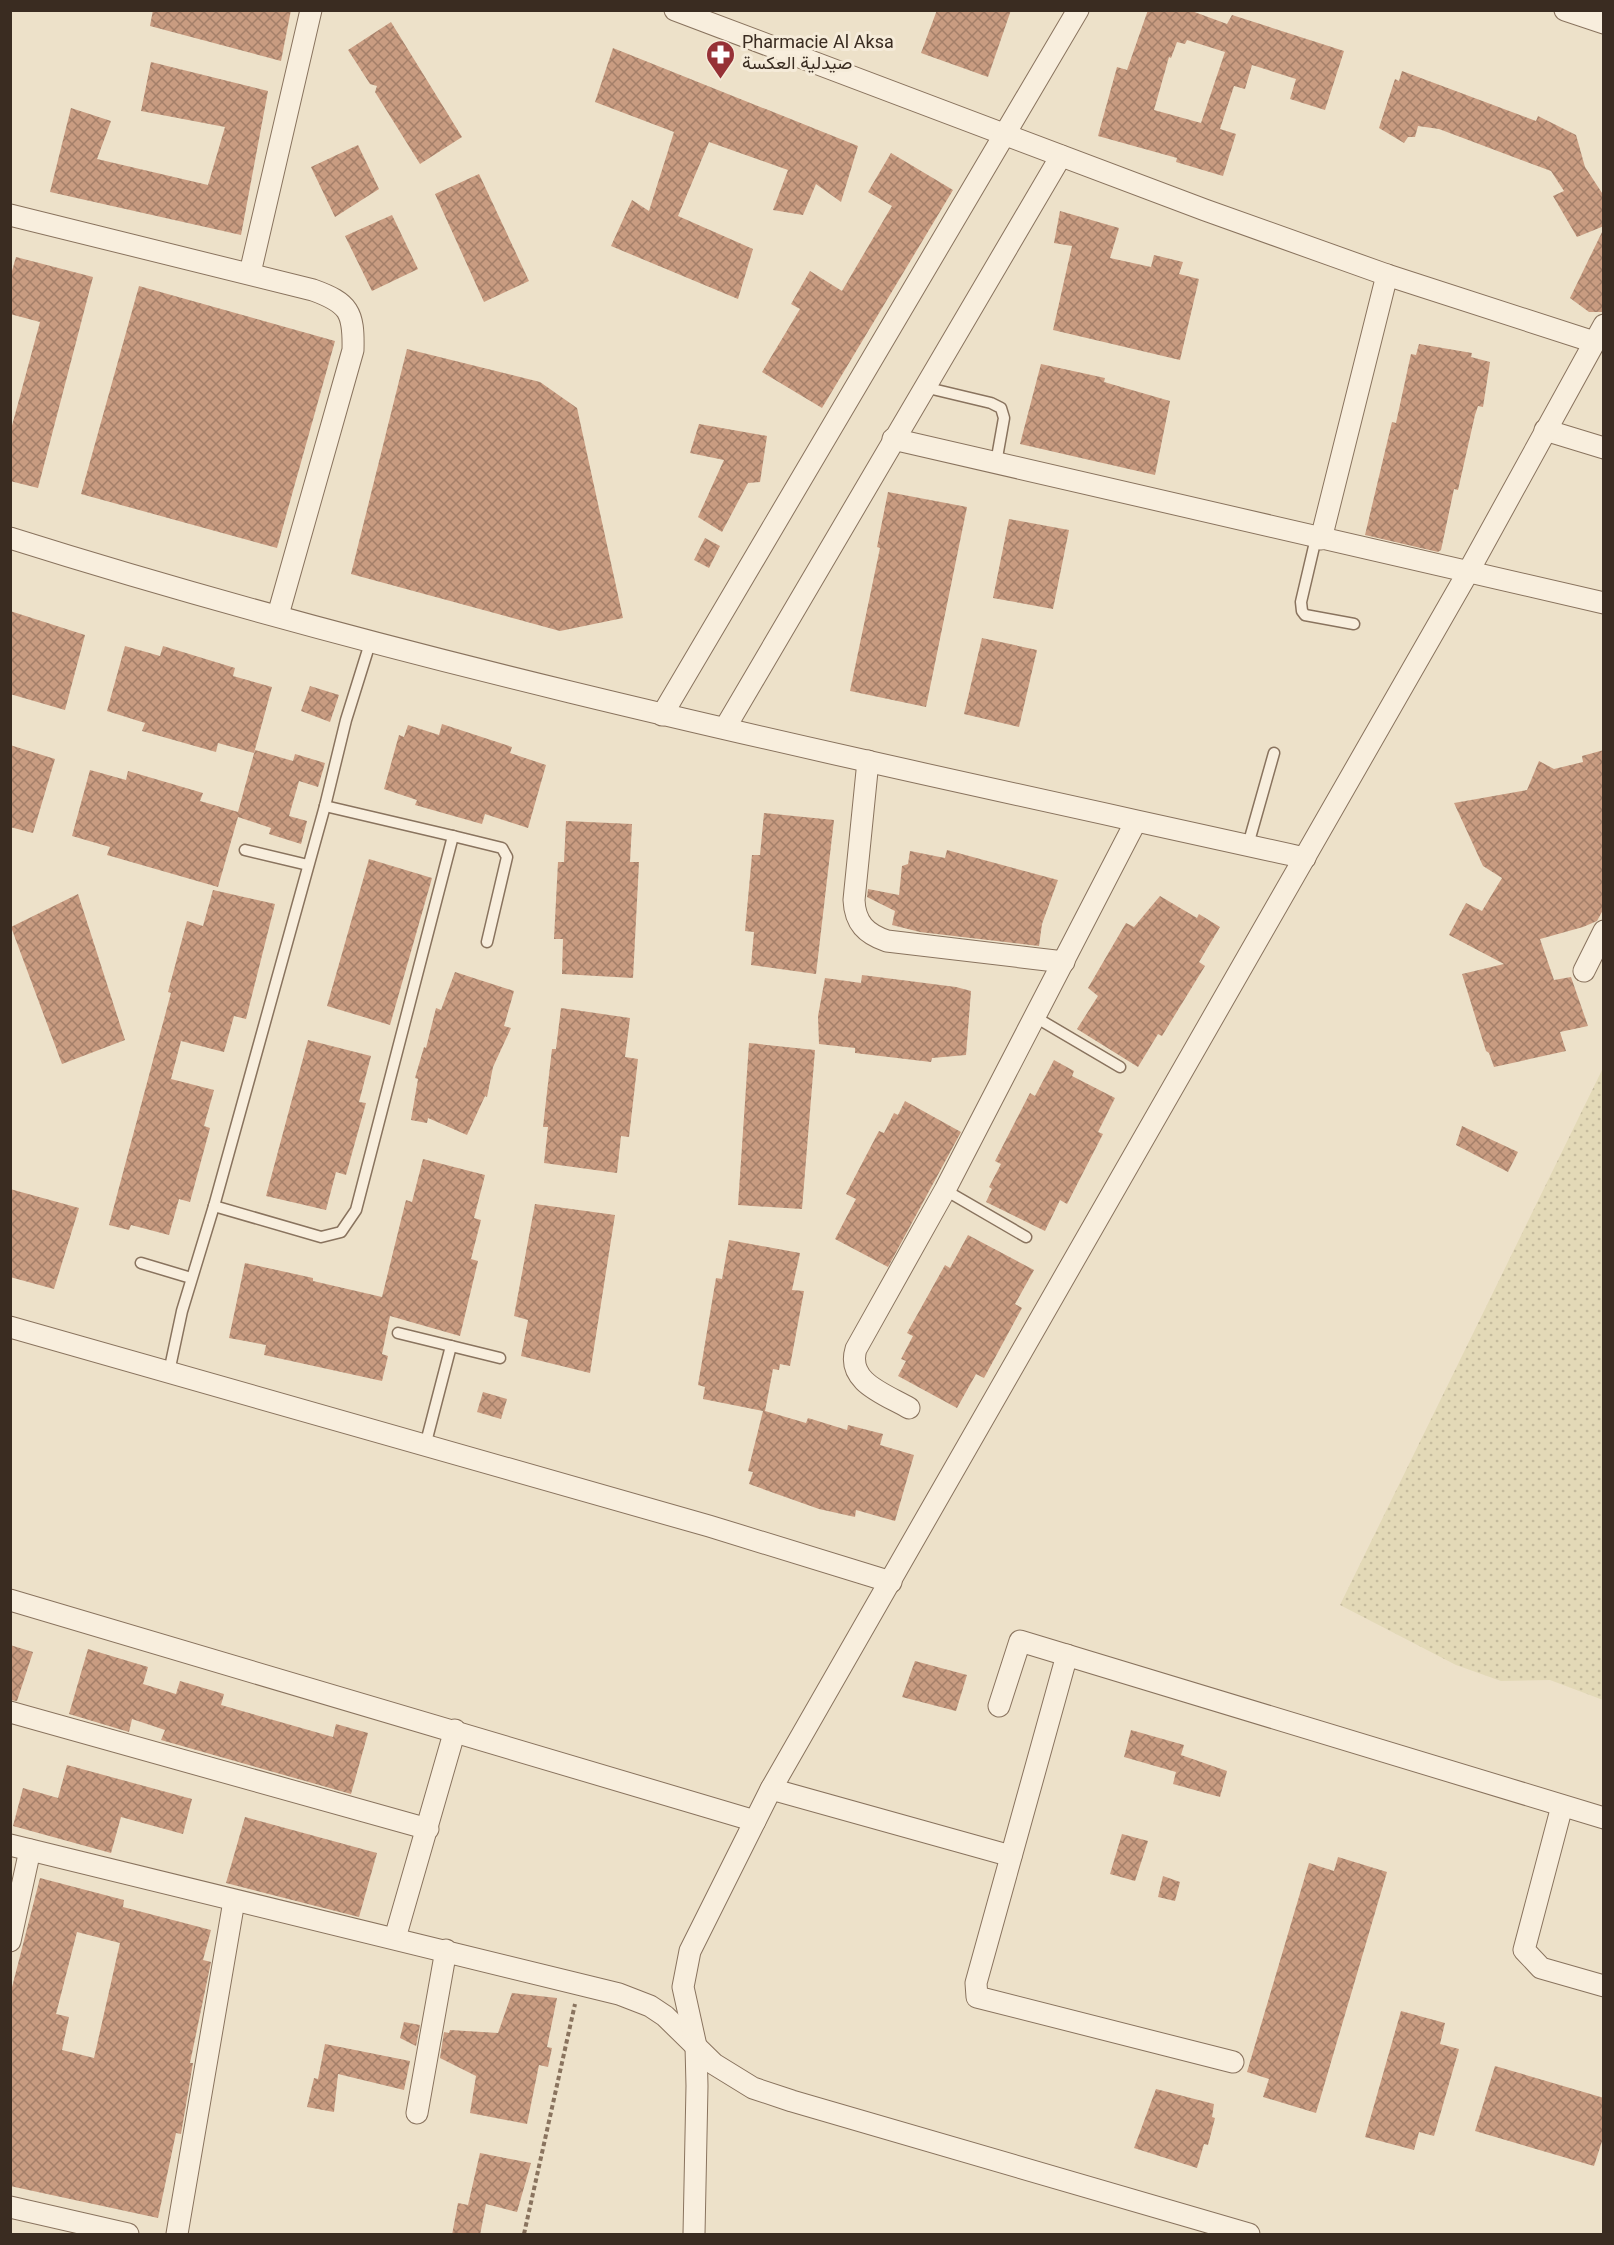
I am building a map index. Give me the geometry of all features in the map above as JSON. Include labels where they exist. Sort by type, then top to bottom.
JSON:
[{"type":"street","points":[[250,273],[311,10]]},
{"type":"street","points":[[675,10],[1061,156],[1387,275],[1599,333],[1467,574],[771,1789],[690,1951],[683,1987],[696,2046],[694,2235]]},
{"type":"street","points":[[662,715],[1078,10]]},
{"type":"street","points":[[1565,10],[1604,23]]},
{"type":"street","points":[[725,728],[1061,156]]},
{"type":"street","points":[[10,215],[250,273],[335,298],[350,314],[353,324],[353,350],[278,615]]},
{"type":"street","points":[[1319,538],[1387,275]]},
{"type":"street","points":[[1545,430],[1604,448]]},
{"type":"street","points":[[893,440],[1467,574],[1604,603]]},
{"type":"street","points":[[10,538],[278,615],[662,715],[1135,823],[1305,858]]},
{"type":"street","points":[[868,761],[854,900],[855,913],[867,932],[887,941],[1064,962]]},
{"type":"street","points":[[909,1408],[860,1378],[856,1371],[854,1356],[945,1190],[1135,823]]},
{"type":"street","points":[[1584,970],[1604,931]]},
{"type":"street","points":[[10,1327],[424,1447],[709,1526],[891,1582]]},
{"type":"street","points":[[10,1600],[455,1730],[755,1821]]},
{"type":"street","points":[[999,1706],[1020,1641],[1604,1818]]},
{"type":"street","points":[[1067,1655],[975,1983],[977,1997],[1233,2062]]},
{"type":"street","points":[[10,1713],[428,1829]]},
{"type":"street","points":[[394,1938],[428,1829],[455,1730]]},
{"type":"street","points":[[771,1789],[1011,1856]]},
{"type":"street","points":[[1562,1806],[1524,1950],[1541,1968],[1604,1986]]},
{"type":"street","points":[[10,1941],[20,1847],[619,1994],[650,2006],[666,2016],[714,2064],[753,2088],[1249,2235]]},
{"type":"street","points":[[177,2235],[234,1900]]},
{"type":"street","points":[[417,2113],[446,1950]]},
{"type":"street","points":[[10,2207],[128,2235]]},
{"type":"lane","points":[[924,387],[991,403],[1001,408],[1004,418],[996,463]]},
{"type":"lane","points":[[1319,538],[1301,602],[1302,611],[1305,615],[1354,624]]},
{"type":"lane","points":[[169,1372],[191,1278],[214,1206],[325,806],[346,720],[371,640]]},
{"type":"lane","points":[[1248,845],[1274,753]]},
{"type":"lane","points":[[325,806],[493,844],[502,848],[507,857],[487,942]]},
{"type":"lane","points":[[214,1206],[321,1237],[333,1236],[349,1224],[356,1209],[453,836]]},
{"type":"lane","points":[[245,850],[308,865]]},
{"type":"lane","points":[[1035,1017],[1120,1067]]},
{"type":"lane","points":[[945,1190],[1026,1237]]},
{"type":"lane","points":[[141,1263],[191,1278]]},
{"type":"lane","points":[[398,1333],[500,1358]]},
{"type":"lane","points":[[424,1447],[451,1346]]},
{"type":"path","points":[[524,2235],[580,1984]]},
{"type":"shaded area","points":[[1603,1068],[1603,1700],[1550,1680],[1501,1681],[1456,1665],[1340,1605]]},
{"type":"building","points":[[153,10],[291,10],[281,61],[150,26]]},
{"type":"building","points":[[937,10],[1011,10],[988,77],[921,53]]},
{"type":"building","points":[[1148,10],[1189,10],[1227,24],[1232,15],[1344,51],[1325,110],[1290,99],[1296,79],[1252,65],[1245,89],[1234,86],[1220,129],[1236,134],[1223,176],[1176,162],[1177,158],[1098,136],[1117,67],[1127,70]],"holes":[[[1187,40],[1225,52],[1201,123],[1154,110],[1169,57],[1171,58],[1177,42],[1185,44]]]},
{"type":"building","points":[[391,22],[462,137],[420,164],[375,92],[377,86],[370,84],[348,50]]},
{"type":"building","points":[[613,48],[858,146],[841,202],[816,184],[803,215],[773,210],[788,170],[709,142],[678,216],[753,249],[738,299],[611,246],[632,200],[649,211],[674,132],[595,102]]},
{"type":"building","points":[[151,62],[268,91],[241,235],[50,192],[71,108],[111,121],[97,159],[208,185],[225,127],[141,111]]},
{"type":"building","points":[[1402,71],[1536,121],[1538,116],[1576,135],[1585,167],[1604,196],[1604,226],[1577,237],[1553,196],[1564,191],[1551,171],[1439,129],[1418,126],[1415,137],[1408,137],[1404,143],[1379,128],[1395,79],[1399,81]]},
{"type":"building","points":[[358,145],[379,189],[335,217],[311,167]]},
{"type":"building","points":[[891,153],[953,190],[822,408],[762,372],[800,309],[791,304],[810,271],[842,291],[892,206],[868,192]]},
{"type":"building","points":[[479,174],[529,281],[484,302],[435,194]]},
{"type":"building","points":[[1060,211],[1119,228],[1110,258],[1151,267],[1154,255],[1183,262],[1179,274],[1199,279],[1180,360],[1053,330],[1072,246],[1054,243]]},
{"type":"building","points":[[392,215],[418,269],[372,291],[345,236]]},
{"type":"building","points":[[1604,228],[1604,312],[1589,312],[1570,298]]},
{"type":"building","points":[[16,257],[93,277],[38,488],[10,481],[10,433],[40,322],[10,314],[10,278]]},
{"type":"building","points":[[139,286],[335,341],[277,548],[81,494]]},
{"type":"building","points":[[1419,344],[1472,353],[1471,357],[1490,362],[1483,407],[1478,406],[1475,415],[1458,490],[1454,489],[1441,550],[1438,552],[1365,535],[1392,422],[1396,423],[1411,354],[1416,355]]},
{"type":"building","points":[[407,349],[540,382],[577,408],[623,618],[560,631],[351,574]]},
{"type":"building","points":[[1041,364],[1105,378],[1104,382],[1170,401],[1155,475],[1020,444]]},
{"type":"building","points":[[699,424],[767,436],[760,482],[748,483],[722,532],[698,517],[724,460],[690,453]]},
{"type":"building","points":[[888,492],[967,507],[926,707],[850,691],[880,548],[877,547]]},
{"type":"building","points":[[1009,519],[1069,530],[1053,609],[993,598]]},
{"type":"building","points":[[705,538],[720,546],[709,568],[694,560]]},
{"type":"building","points":[[10,611],[85,635],[65,710],[10,694]]},
{"type":"building","points":[[982,638],[1037,650],[1019,727],[964,714]]},
{"type":"building","points":[[125,646],[160,656],[163,646],[235,668],[233,676],[272,687],[254,753],[218,743],[216,752],[142,731],[145,723],[107,711]]},
{"type":"building","points":[[310,686],[339,695],[330,722],[301,711]]},
{"type":"building","points":[[442,724],[512,747],[510,753],[546,765],[528,828],[485,814],[482,824],[415,805],[417,800],[384,789],[399,735],[404,737],[408,725],[439,735]]},
{"type":"building","points":[[10,745],[55,759],[33,833],[10,827]]},
{"type":"building","points":[[255,750],[293,761],[295,754],[325,763],[318,787],[299,781],[289,816],[307,821],[301,844],[269,834],[271,828],[238,817],[218,887],[107,855],[110,847],[72,836],[90,770],[126,780],[128,771],[203,793],[200,801],[238,812]]},
{"type":"building","points":[[1604,750],[1604,908],[1597,921],[1540,939],[1554,980],[1571,977],[1588,1026],[1560,1032],[1566,1051],[1494,1067],[1486,1051],[1462,974],[1504,964],[1449,935],[1466,903],[1482,911],[1502,878],[1483,866],[1454,803],[1527,790],[1539,761],[1554,769],[1583,762],[1582,756]]},
{"type":"building","points":[[764,813],[834,820],[816,974],[751,965],[754,932],[745,931],[752,855],[760,855]]},
{"type":"building","points":[[566,821],[632,824],[630,862],[639,862],[633,978],[562,974],[563,939],[554,939],[558,862],[564,862]]},
{"type":"building","points":[[947,850],[1058,880],[1042,924],[1039,946],[920,932],[892,925],[895,911],[867,897],[868,889],[899,895],[902,866],[908,864],[910,851],[945,858]]},
{"type":"building","points":[[369,859],[432,878],[390,1025],[327,1006]]},
{"type":"building","points":[[213,890],[275,904],[246,1019],[234,1016],[224,1052],[181,1041],[171,1079],[214,1090],[204,1126],[210,1128],[190,1202],[179,1199],[169,1235],[131,1225],[129,1230],[109,1225],[171,993],[168,992],[187,921],[203,926]]},
{"type":"building","points":[[78,894],[125,1040],[62,1064],[11,927]]},
{"type":"building","points":[[1160,896],[1197,918],[1199,914],[1220,927],[1199,962],[1205,966],[1162,1036],[1158,1034],[1138,1067],[1077,1029],[1098,996],[1088,988],[1126,923],[1134,927]]},
{"type":"building","points":[[455,972],[514,991],[504,1026],[511,1028],[493,1067],[487,1097],[485,1096],[467,1135],[428,1118],[427,1123],[411,1120],[418,1079],[415,1078],[424,1047],[426,1048],[436,1008],[441,1010]]},
{"type":"building","points":[[862,975],[971,991],[966,1055],[932,1058],[931,1062],[855,1053],[855,1048],[819,1044],[818,1016],[825,978],[861,983]]},
{"type":"building","points":[[561,1008],[630,1018],[625,1057],[638,1059],[629,1137],[621,1136],[617,1173],[544,1163],[548,1127],[543,1127],[552,1049],[556,1049]]},
{"type":"building","points":[[308,1040],[371,1056],[359,1102],[366,1103],[346,1175],[336,1172],[326,1210],[266,1196]]},
{"type":"building","points":[[749,1043],[815,1050],[802,1209],[738,1205]]},
{"type":"building","points":[[1054,1060],[1074,1071],[1072,1076],[1115,1098],[1098,1132],[1103,1134],[1067,1204],[1060,1200],[1045,1231],[986,1202],[992,1189],[989,1187],[1001,1164],[995,1161],[1030,1093],[1035,1096]]},
{"type":"building","points":[[905,1101],[961,1132],[888,1267],[835,1239],[856,1199],[846,1194],[879,1131],[884,1133],[894,1113],[898,1115]]},
{"type":"building","points":[[1462,1126],[1518,1152],[1508,1172],[1456,1145]]},
{"type":"building","points":[[423,1159],[485,1175],[474,1218],[481,1220],[471,1259],[478,1261],[460,1336],[390,1316],[382,1354],[388,1356],[382,1381],[264,1355],[266,1345],[229,1338],[245,1263],[313,1278],[313,1281],[382,1297],[406,1200],[412,1202]]},
{"type":"building","points":[[10,1189],[79,1208],[54,1289],[10,1277]]},
{"type":"building","points":[[535,1204],[615,1215],[590,1373],[521,1356],[528,1320],[514,1316]]},
{"type":"building","points":[[968,1235],[1034,1270],[1015,1304],[1022,1308],[984,1378],[976,1374],[957,1408],[898,1376],[906,1361],[901,1359],[913,1336],[907,1333],[945,1265],[950,1268]]},
{"type":"building","points":[[729,1240],[800,1253],[792,1290],[804,1291],[790,1366],[780,1364],[779,1370],[773,1369],[765,1411],[806,1423],[808,1418],[847,1430],[848,1425],[883,1434],[880,1445],[914,1455],[895,1521],[856,1510],[855,1517],[819,1509],[749,1484],[753,1472],[748,1471],[763,1411],[703,1399],[705,1387],[698,1385],[716,1278],[722,1279]]},
{"type":"building","points":[[483,1392],[507,1399],[501,1419],[477,1412]]},
{"type":"building","points":[[10,1645],[33,1652],[17,1701],[10,1700]]},
{"type":"building","points":[[88,1649],[148,1667],[143,1684],[176,1694],[180,1681],[224,1694],[221,1705],[333,1737],[336,1724],[368,1733],[351,1794],[161,1740],[165,1730],[132,1719],[129,1732],[69,1714]]},
{"type":"building","points":[[915,1661],[967,1675],[956,1711],[902,1697]]},
{"type":"building","points":[[1131,1730],[1184,1745],[1181,1755],[1227,1771],[1220,1797],[1173,1784],[1176,1772],[1124,1757]]},
{"type":"building","points":[[67,1765],[192,1799],[183,1834],[121,1817],[111,1853],[13,1826],[23,1788],[58,1798]]},
{"type":"building","points":[[245,1817],[377,1853],[359,1917],[226,1883]]},
{"type":"building","points":[[1122,1834],[1148,1841],[1135,1881],[1110,1874]]},
{"type":"building","points":[[1338,1857],[1387,1872],[1316,2113],[1263,2097],[1269,2079],[1247,2072],[1309,1863],[1334,1871]]},
{"type":"building","points":[[1163,1876],[1180,1882],[1175,1901],[1158,1897]]},
{"type":"building","points":[[40,1878],[124,1900],[123,1907],[211,1930],[203,1960],[211,1962],[190,2063],[193,2063],[181,2134],[176,2133],[158,2218],[10,2186],[10,1995]],"holes":[[[77,1932],[120,1943],[94,2058],[62,2050],[69,2017],[56,2014]]]},
{"type":"building","points":[[512,1993],[557,1998],[547,2047],[552,2048],[548,2067],[539,2065],[527,2124],[470,2113],[476,2076],[440,2058],[444,2032],[449,2033],[450,2030],[498,2033]]},
{"type":"building","points":[[1401,2011],[1445,2023],[1440,2044],[1459,2049],[1434,2136],[1419,2132],[1414,2150],[1365,2137]]},
{"type":"building","points":[[404,2022],[420,2025],[416,2046],[400,2038]]},
{"type":"building","points":[[325,2044],[410,2061],[404,2090],[338,2074],[334,2112],[307,2107],[314,2078],[318,2079]]},
{"type":"building","points":[[1495,2066],[1604,2098],[1604,2135],[1594,2166],[1475,2131]]},
{"type":"building","points":[[1156,2089],[1214,2104],[1212,2117],[1215,2118],[1208,2145],[1204,2144],[1197,2168],[1134,2148]]},
{"type":"building","points":[[480,2153],[531,2163],[517,2212],[486,2204],[480,2235],[452,2235],[458,2203],[468,2205]]},
{"type":"place","name":"Pharmacie Al Aksa صيدلية العكسة","points":[[721,80]]}]
